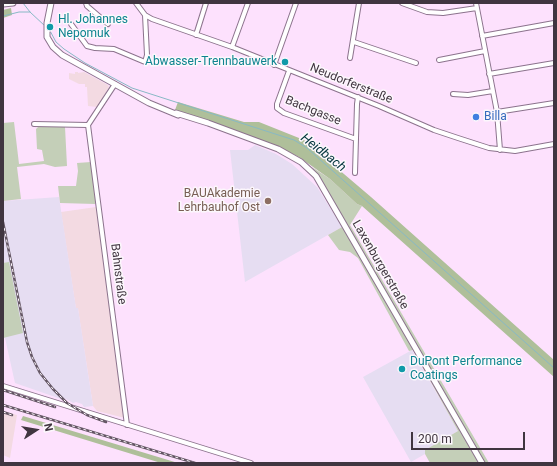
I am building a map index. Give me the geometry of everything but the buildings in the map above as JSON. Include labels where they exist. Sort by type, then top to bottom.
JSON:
[{"type":"street","points":[[3,4],[13,3]]},
{"type":"street","points":[[86,3],[108,24]]},
{"type":"street","points":[[71,24],[87,46],[114,49],[144,62],[147,55],[145,15],[136,3]]},
{"type":"street","points":[[196,35],[206,3]]},
{"type":"street","points":[[232,48],[248,3]]},
{"type":"street","points":[[274,64],[296,3]]},
{"type":"street","points":[[350,58],[354,42],[359,3]]},
{"type":"street","points":[[402,3],[427,12],[443,13],[477,5],[497,112],[500,150]]},
{"type":"street","name":"Laxenburgerstraße","points":[[49,4],[46,32],[49,42],[62,54],[148,103],[278,149],[301,162],[316,176],[482,463]]},
{"type":"street","name":"Neudorferstraße","points":[[145,15],[152,19],[274,64],[434,130],[489,148],[516,151],[554,144]]},
{"type":"street","points":[[482,36],[554,23]]},
{"type":"street","points":[[354,42],[416,63]]},
{"type":"street","points":[[439,60],[485,51]]},
{"type":"street","points":[[489,74],[554,63]]},
{"type":"street","name":"Bachgasse","points":[[289,71],[277,104],[277,108],[284,113],[356,139]]},
{"type":"street","points":[[34,124],[88,125],[115,84]]},
{"type":"street","points":[[453,94],[468,95],[493,91]]},
{"type":"street","name":"Bachgasse","points":[[355,173],[358,98]]},
{"type":"street","points":[[497,112],[554,103]]},
{"type":"street","name":"Bahnstraße","points":[[88,125],[127,425]]},
{"type":"street","points":[[3,386],[251,463]]},
{"type":"shaded area","points":[[75,72],[84,72],[108,85],[109,87],[97,107],[88,106],[87,87],[85,87],[85,84],[79,84],[69,79],[69,73],[75,74]]},
{"type":"shaded area","points":[[255,145],[276,154],[292,164],[317,187],[342,227],[245,282],[230,150],[248,150]]},
{"type":"shaded area","points":[[59,197],[93,406],[84,407],[82,404],[76,402],[73,403],[64,398],[61,399],[15,383],[5,338],[3,338],[3,201]]},
{"type":"shaded area","points":[[96,207],[125,418],[97,411],[93,406],[61,212]]},
{"type":"shaded area","name":"DuPont Performance Coatings","points":[[412,350],[458,431],[425,450],[425,454],[411,462],[363,377]]},
{"type":"shaded area","points":[[3,411],[17,415],[10,458],[3,455]]},
{"type":"green space","points":[[11,8],[12,15],[3,18],[3,10]]},
{"type":"green space","points":[[178,102],[244,122],[259,122],[304,140],[371,197],[554,360],[554,377],[330,179],[299,157],[279,147],[175,110]]},
{"type":"green space","points":[[14,122],[19,164],[44,161],[42,150],[37,149],[36,129],[39,126],[65,127],[67,166],[55,167],[44,164],[17,167],[21,199],[3,201],[3,123]]},
{"type":"green space","points":[[91,162],[96,200],[95,204],[60,203],[58,186],[76,186],[78,171],[77,163]]},
{"type":"green space","points":[[312,167],[330,179],[357,204],[362,206],[350,225],[489,463],[485,463],[320,178]]},
{"type":"green space","points":[[342,227],[347,231],[481,463],[430,463],[425,454],[425,450],[458,431],[413,350],[409,351],[358,258],[350,252],[339,250],[328,235]]},
{"type":"green space","points":[[9,262],[23,333],[3,338],[3,263]]},
{"type":"green space","points":[[23,416],[178,463],[161,463],[21,420]]},
{"type":"waterway","name":"Heidbach","points":[[23,3],[45,26]]},
{"type":"waterway","points":[[3,16],[19,12],[30,12]]},
{"type":"waterway","name":"Heidbach","points":[[49,29],[56,42],[64,49],[85,63],[132,88],[294,140],[307,148],[554,368]]},
{"type":"railway","points":[[3,222],[27,342],[40,373],[67,403],[87,415],[106,422]]},
{"type":"railway","points":[[3,390],[55,407]]},
{"type":"railway","points":[[3,405],[195,463]]},
{"type":"railway","points":[[3,412],[12,415]]},
{"type":"place","name":"Hl. Johannes Nepomuk","points":[[50,27]]},
{"type":"place","name":"Abwasser-Trennbauwerk","points":[[285,62]]},
{"type":"place","name":"Billa","points":[[476,117]]},
{"type":"place","name":"BAUAkademie Lehrbauhof Ost","points":[[268,201]]},
{"type":"place","name":"DuPont Performance Coatings","points":[[402,369]]}]
